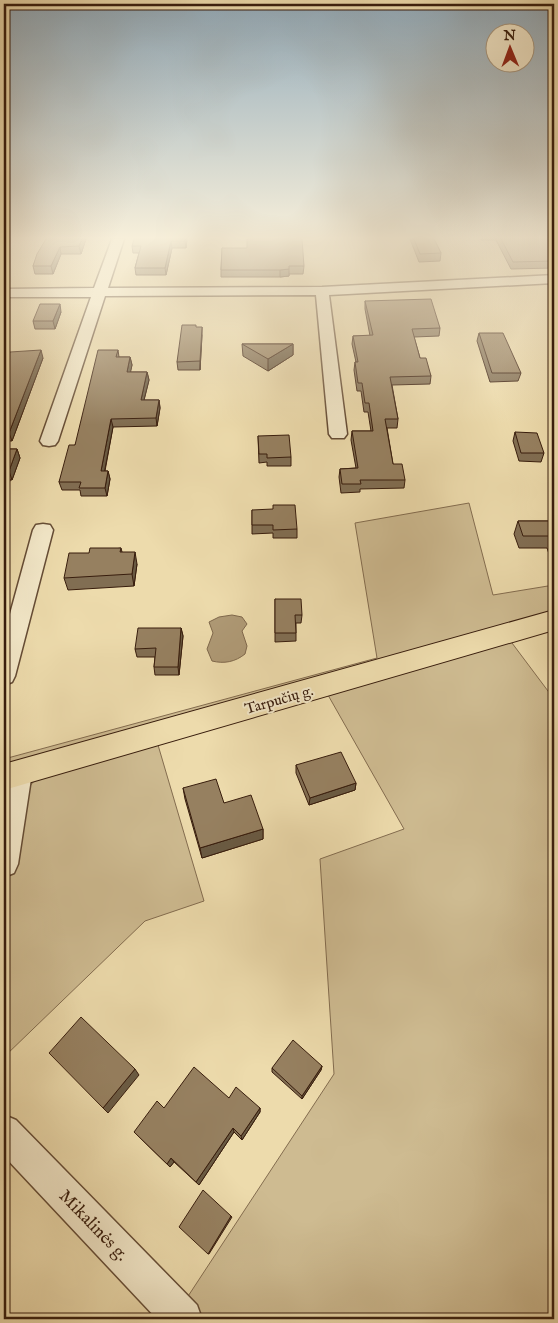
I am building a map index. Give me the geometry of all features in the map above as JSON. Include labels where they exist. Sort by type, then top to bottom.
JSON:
[{"type":"main road","name":"Tarpučių g.","points":[[11,774],[359,677],[554,620]]},
{"type":"street","points":[[49,441],[96,301]]},
{"type":"street","points":[[323,301],[338,434]]},
{"type":"street","points":[[4,676],[43,530]]},
{"type":"street","points":[[4,864],[11,774]]},
{"type":"street","name":"Mikalinės g.","points":[[4,1132],[183,1319]]},
{"type":"shaded area","points":[[469,503],[493,595],[554,585],[554,620],[506,635],[554,699],[554,1319],[183,1319],[177,1313],[334,1074],[320,859],[404,829],[324,688],[4,777],[4,759],[377,658],[355,523]]},
{"type":"shaded area","points":[[232,615],[242,617],[247,624],[242,631],[247,646],[245,654],[229,662],[212,661],[207,649],[213,633],[209,622],[219,617]]},
{"type":"shaded area","points":[[158,745],[204,901],[145,921],[4,1057],[4,916],[20,797],[36,779]]},
{"type":"building","points":[[365,301],[432,301],[440,328],[412,329],[420,358],[426,358],[431,376],[390,377],[398,419],[385,419],[393,464],[402,464],[405,480],[360,480],[361,484],[342,484],[340,469],[358,468],[352,431],[373,431],[369,403],[365,403],[362,383],[358,383],[355,362],[358,362],[353,336],[373,335]]},
{"type":"building","points":[[40,304],[60,304],[53,321],[33,321]]},
{"type":"building","points":[[182,325],[202,327],[200,361],[177,362]]},
{"type":"building","points":[[479,333],[503,333],[521,373],[492,373]]},
{"type":"building","points":[[242,344],[293,344],[268,359]]},
{"type":"building","points":[[41,350],[9,433],[4,433],[4,368],[10,352]]},
{"type":"building","points":[[98,350],[118,350],[116,357],[130,357],[127,372],[147,372],[141,400],[159,400],[156,418],[111,419],[101,471],[108,471],[105,488],[79,488],[81,482],[59,482],[69,445],[75,445]]},
{"type":"building","points":[[515,432],[537,433],[544,453],[521,453]]},
{"type":"building","points":[[289,435],[291,457],[267,458],[267,454],[259,454],[258,436]]},
{"type":"building","points":[[4,449],[17,449],[4,483]]},
{"type":"building","points":[[273,505],[295,505],[297,529],[273,530],[273,525],[252,525],[252,510],[273,509]]},
{"type":"building","points":[[518,521],[554,521],[554,543],[552,536],[523,536]]},
{"type":"building","points":[[90,548],[121,548],[120,552],[135,552],[132,574],[64,578],[69,553],[89,553]]},
{"type":"building","points":[[275,599],[301,599],[302,615],[295,615],[296,633],[275,633]]},
{"type":"building","points":[[138,628],[181,628],[178,667],[154,667],[156,648],[135,649]]},
{"type":"building","points":[[341,752],[356,783],[310,798],[296,765]]},
{"type":"building","points":[[216,779],[224,803],[251,795],[263,829],[200,848],[183,788]]},
{"type":"building","points":[[81,1017],[135,1069],[103,1108],[49,1053]]},
{"type":"building","points":[[293,1040],[322,1066],[302,1096],[272,1068]]},
{"type":"building","points":[[194,1067],[229,1098],[236,1087],[260,1108],[241,1136],[233,1128],[196,1182],[171,1158],[167,1164],[134,1132],[157,1101],[164,1108]]},
{"type":"building","points":[[203,1190],[231,1216],[208,1254],[179,1227]]}]
